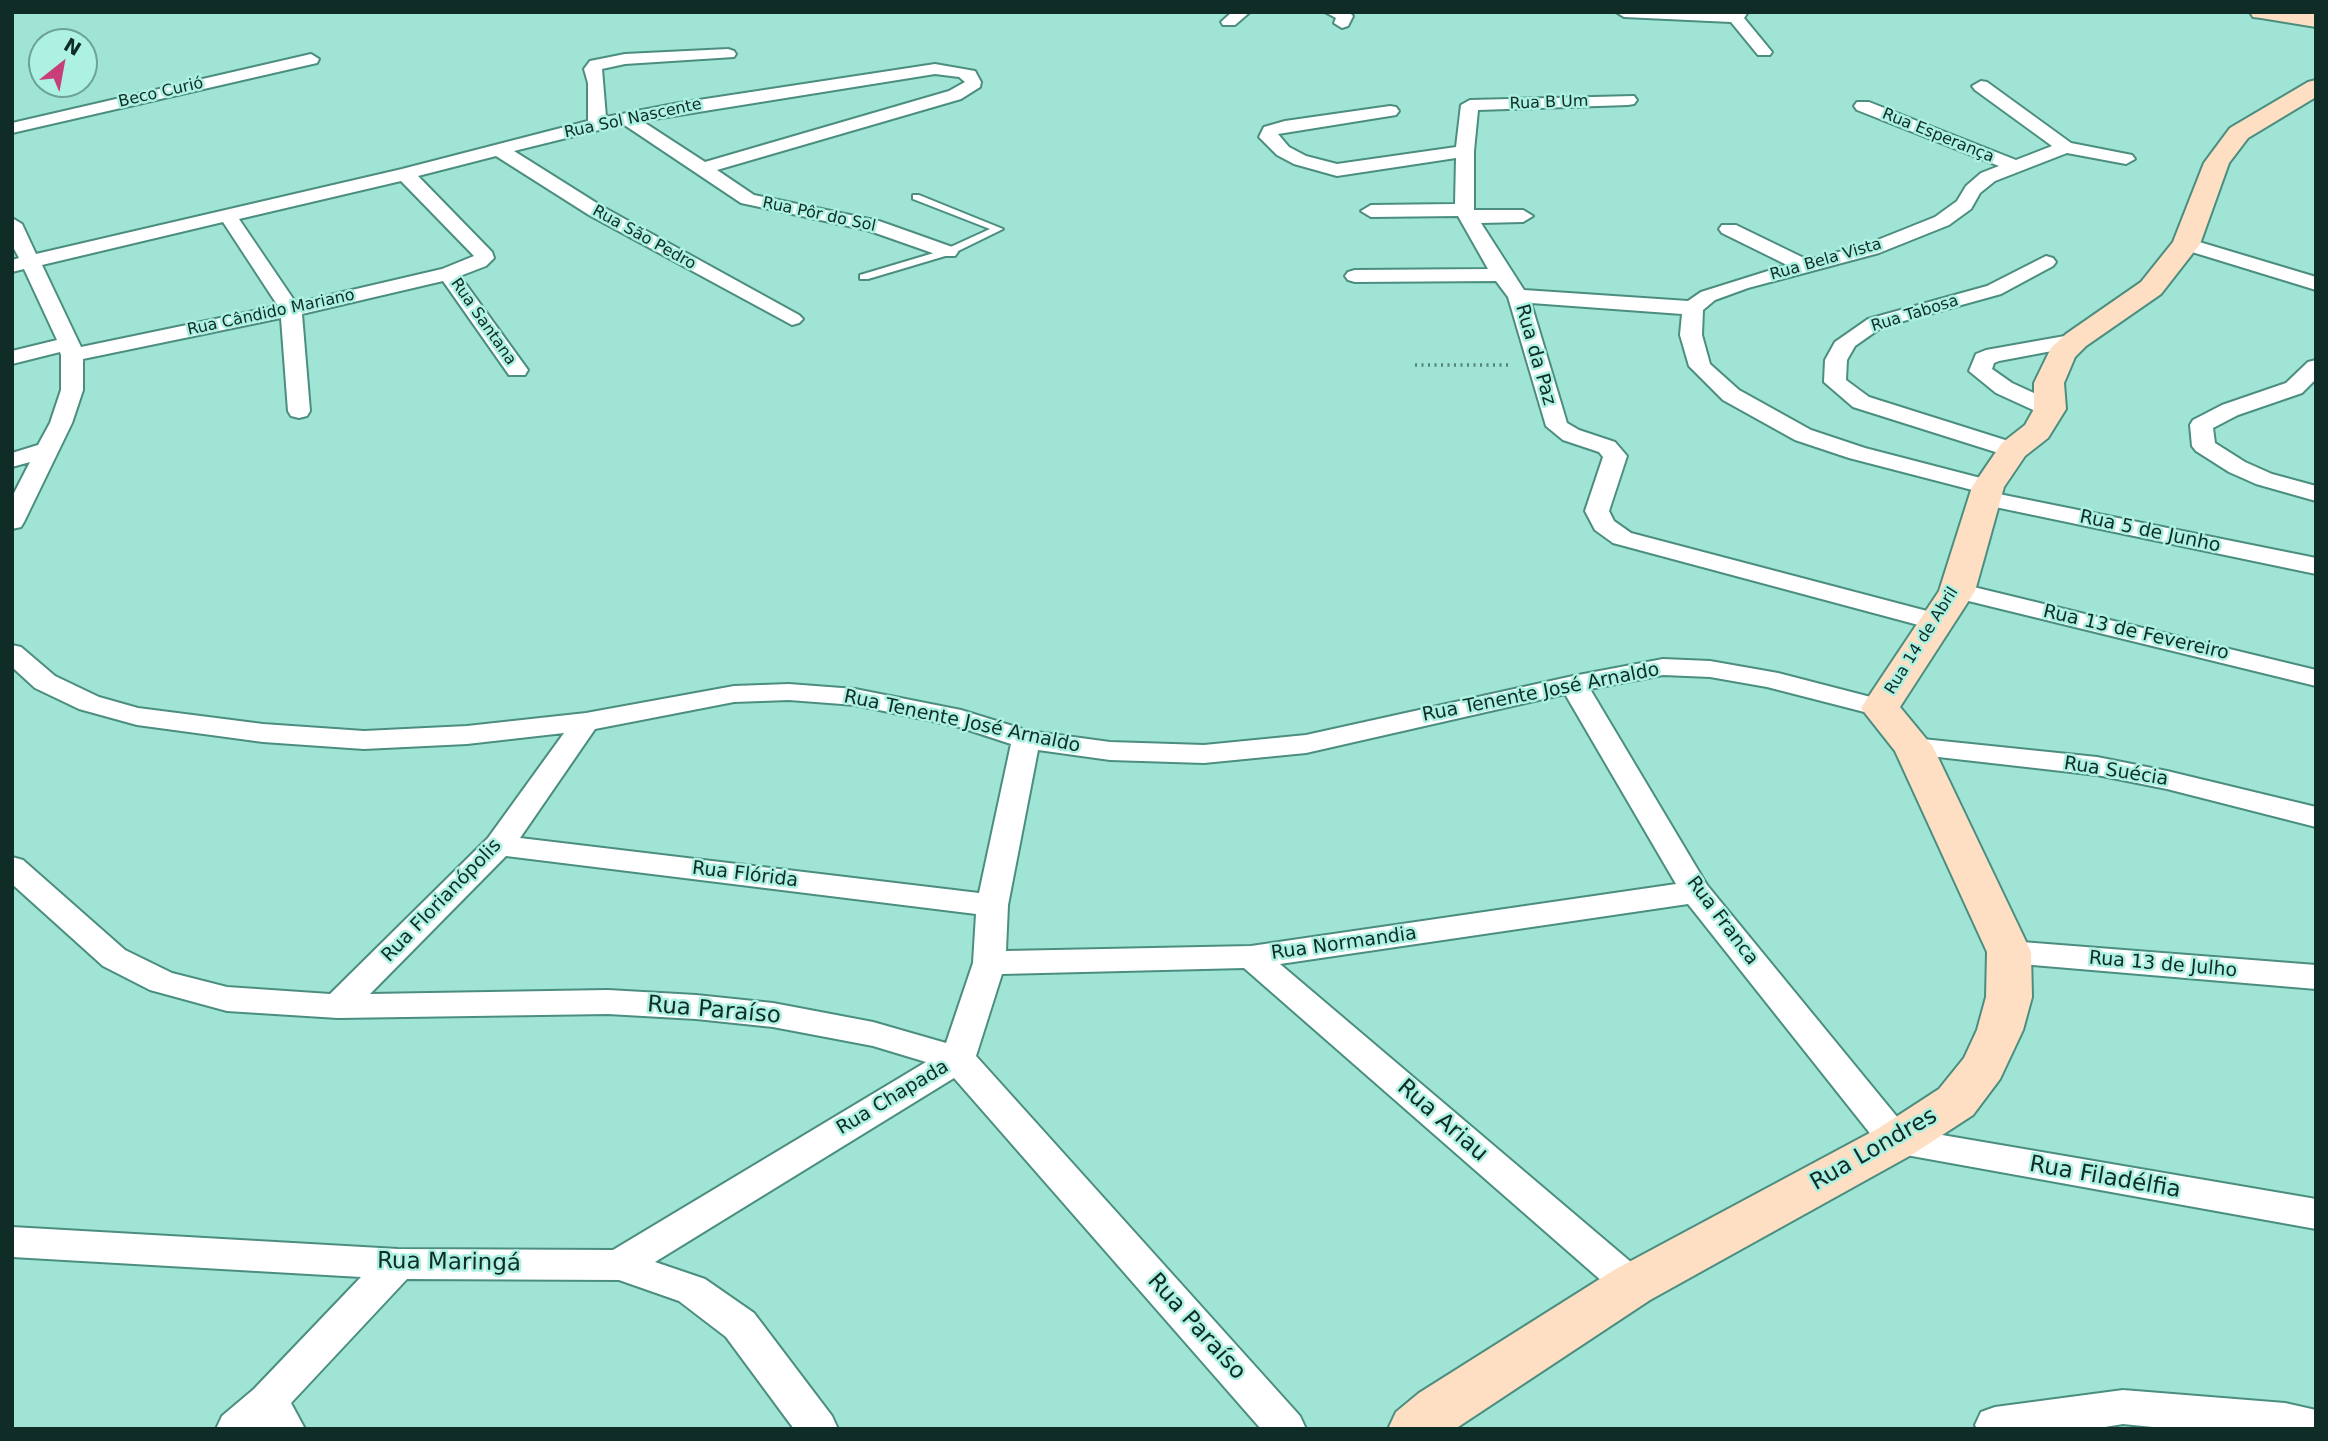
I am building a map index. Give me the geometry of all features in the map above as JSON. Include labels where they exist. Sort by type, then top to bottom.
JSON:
[{"type":"street","points":[[1624,12],[1738,15],[1764,52]]},
{"type":"street","points":[[2261,12],[2316,20]]},
{"type":"street","points":[[597,124],[596,83],[592,69],[596,65],[625,59],[728,54]]},
{"type":"street","name":"Beco Curió","points":[[12,128],[311,59]]},
{"type":"street","name":"Rua Sol Nascente","points":[[21,264],[405,174],[626,118],[924,70],[954,70],[969,75],[974,82],[971,87],[955,95],[700,169]]},
{"type":"street","name":"Rua Bela Vista","points":[[1981,86],[2065,148],[2126,159]]},
{"type":"street","points":[[2076,340],[1994,355],[1984,359],[1980,371],[2004,388],[2050,409],[2049,383],[2062,354],[2076,340],[2151,288],[2186,244],[2217,163],[2239,133],[2316,87]]},
{"type":"street","name":"Rua B Um","points":[[1465,152],[1470,105],[1628,100]]},
{"type":"street","name":"Rua Esperança","points":[[1863,106],[2013,165]]},
{"type":"street","points":[[1390,111],[1298,124],[1273,130],[1268,137],[1283,151],[1327,169],[1347,170],[1415,157],[1465,152],[1466,214]]},
{"type":"street","name":"Rua Pôr do Sol","points":[[626,118],[748,199],[852,220],[948,252]]},
{"type":"street","name":"Rua Bela Vista","points":[[1693,309],[1707,296],[1872,249],[1942,221],[1964,205],[1973,190],[1988,177],[2013,165],[2065,148]]},
{"type":"street","name":"Rua São Pedro","points":[[500,150],[596,211],[792,319]]},
{"type":"street","name":"Rua Santana","points":[[405,174],[482,252],[484,258],[469,267]]},
{"type":"street","points":[[1371,211],[1523,216]]},
{"type":"street","name":"Rua da Paz","points":[[1466,214],[1502,275],[1518,296],[1557,426],[1571,435],[1612,450],[1615,456],[1597,511],[1604,525],[1622,538],[1937,622]]},
{"type":"street","points":[[228,216],[290,310],[299,411]]},
{"type":"street","points":[[12,224],[21,264],[71,349],[72,390],[61,423],[12,522]]},
{"type":"street","points":[[1729,229],[1804,267]]},
{"type":"street","points":[[2186,244],[2316,284]]},
{"type":"street","name":"Rua Tabosa","points":[[2013,450],[1861,402],[1835,382],[1836,360],[1846,342],[1875,323],[1994,290],[2046,262]]},
{"type":"street","name":"Rua Cândido Mariano","points":[[12,358],[290,310],[469,267]]},
{"type":"street","name":"Rua Santana","points":[[448,274],[517,370]]},
{"type":"street","points":[[1355,276],[1502,275]]},
{"type":"street","points":[[1518,296],[1693,309],[1691,335],[1700,366],[1731,395],[1803,435],[1987,493]]},
{"type":"street","points":[[2316,367],[2294,388],[2230,410],[2201,425],[2204,446],[2237,467],[2264,479],[2316,494]]},
{"type":"street","points":[[2294,388],[2316,398]]},
{"type":"street","name":"Rua 14 de Abril","points":[[1880,708],[1957,591],[1987,493],[2013,450],[2037,431],[2050,409]]},
{"type":"street","points":[[12,460],[47,450]]},
{"type":"street","name":"Rua 5 de Junho","points":[[1987,493],[2316,566]]},
{"type":"street","name":"Rua 13 de Fevereiro","points":[[1957,591],[2203,648],[2316,678]]},
{"type":"street","name":"Rua Tenente José Arnaldo","points":[[12,653],[45,682],[89,703],[138,716],[250,731],[364,740],[467,735],[586,722],[734,694],[789,692],[855,697],[961,719],[1026,739],[1110,751],[1204,754],[1306,744],[1573,684],[1662,667],[1710,669],[1768,679],[1880,708]]},
{"type":"street","name":"Rua Franca","points":[[1573,684],[1696,892],[1896,1141]]},
{"type":"street","name":"Rua Londres","points":[[1416,1429],[1438,1410],[1632,1285],[1896,1141],[1956,1102],[1983,1066],[2000,1030],[2009,997],[2009,952],[1913,747],[1880,708]]},
{"type":"street","name":"Rua Florianópolis","points":[[338,1006],[499,845],[586,722]]},
{"type":"street","name":"Rua Chapada","points":[[619,1265],[958,1059],[989,963],[992,905],[1026,739]]},
{"type":"street","name":"Rua Suécia","points":[[1913,747],[2097,766],[2167,780],[2316,817]]},
{"type":"street","name":"Rua Flórida","points":[[499,845],[992,905]]},
{"type":"street","name":"Rua Paraíso","points":[[12,867],[114,958],[162,982],[228,999],[338,1006],[608,1002],[696,1007],[773,1016],[873,1034],[958,1059],[1286,1429]]},
{"type":"street","name":"Rua Normandia","points":[[989,963],[1251,957],[1696,892]]},
{"type":"street","name":"Rua 13 de Julho","points":[[2009,952],[2316,977]]},
{"type":"street","name":"Rua Ariau","points":[[1251,957],[1632,1285]]},
{"type":"street","name":"Rua Filadélfia","points":[[1896,1141],[2316,1214]]},
{"type":"street","name":"Rua Maringá","points":[[12,1242],[398,1264],[619,1265],[692,1290],[740,1325],[818,1429]]},
{"type":"street","points":[[236,1429],[277,1415],[398,1264]]},
{"type":"street","points":[[1996,1425],[2123,1407],[2285,1421],[2316,1428]]},
{"type":"lane","points":[[864,277],[948,252],[998,229],[916,197]]},
{"type":"path","points":[[1415,365],[1538,365]]}]
